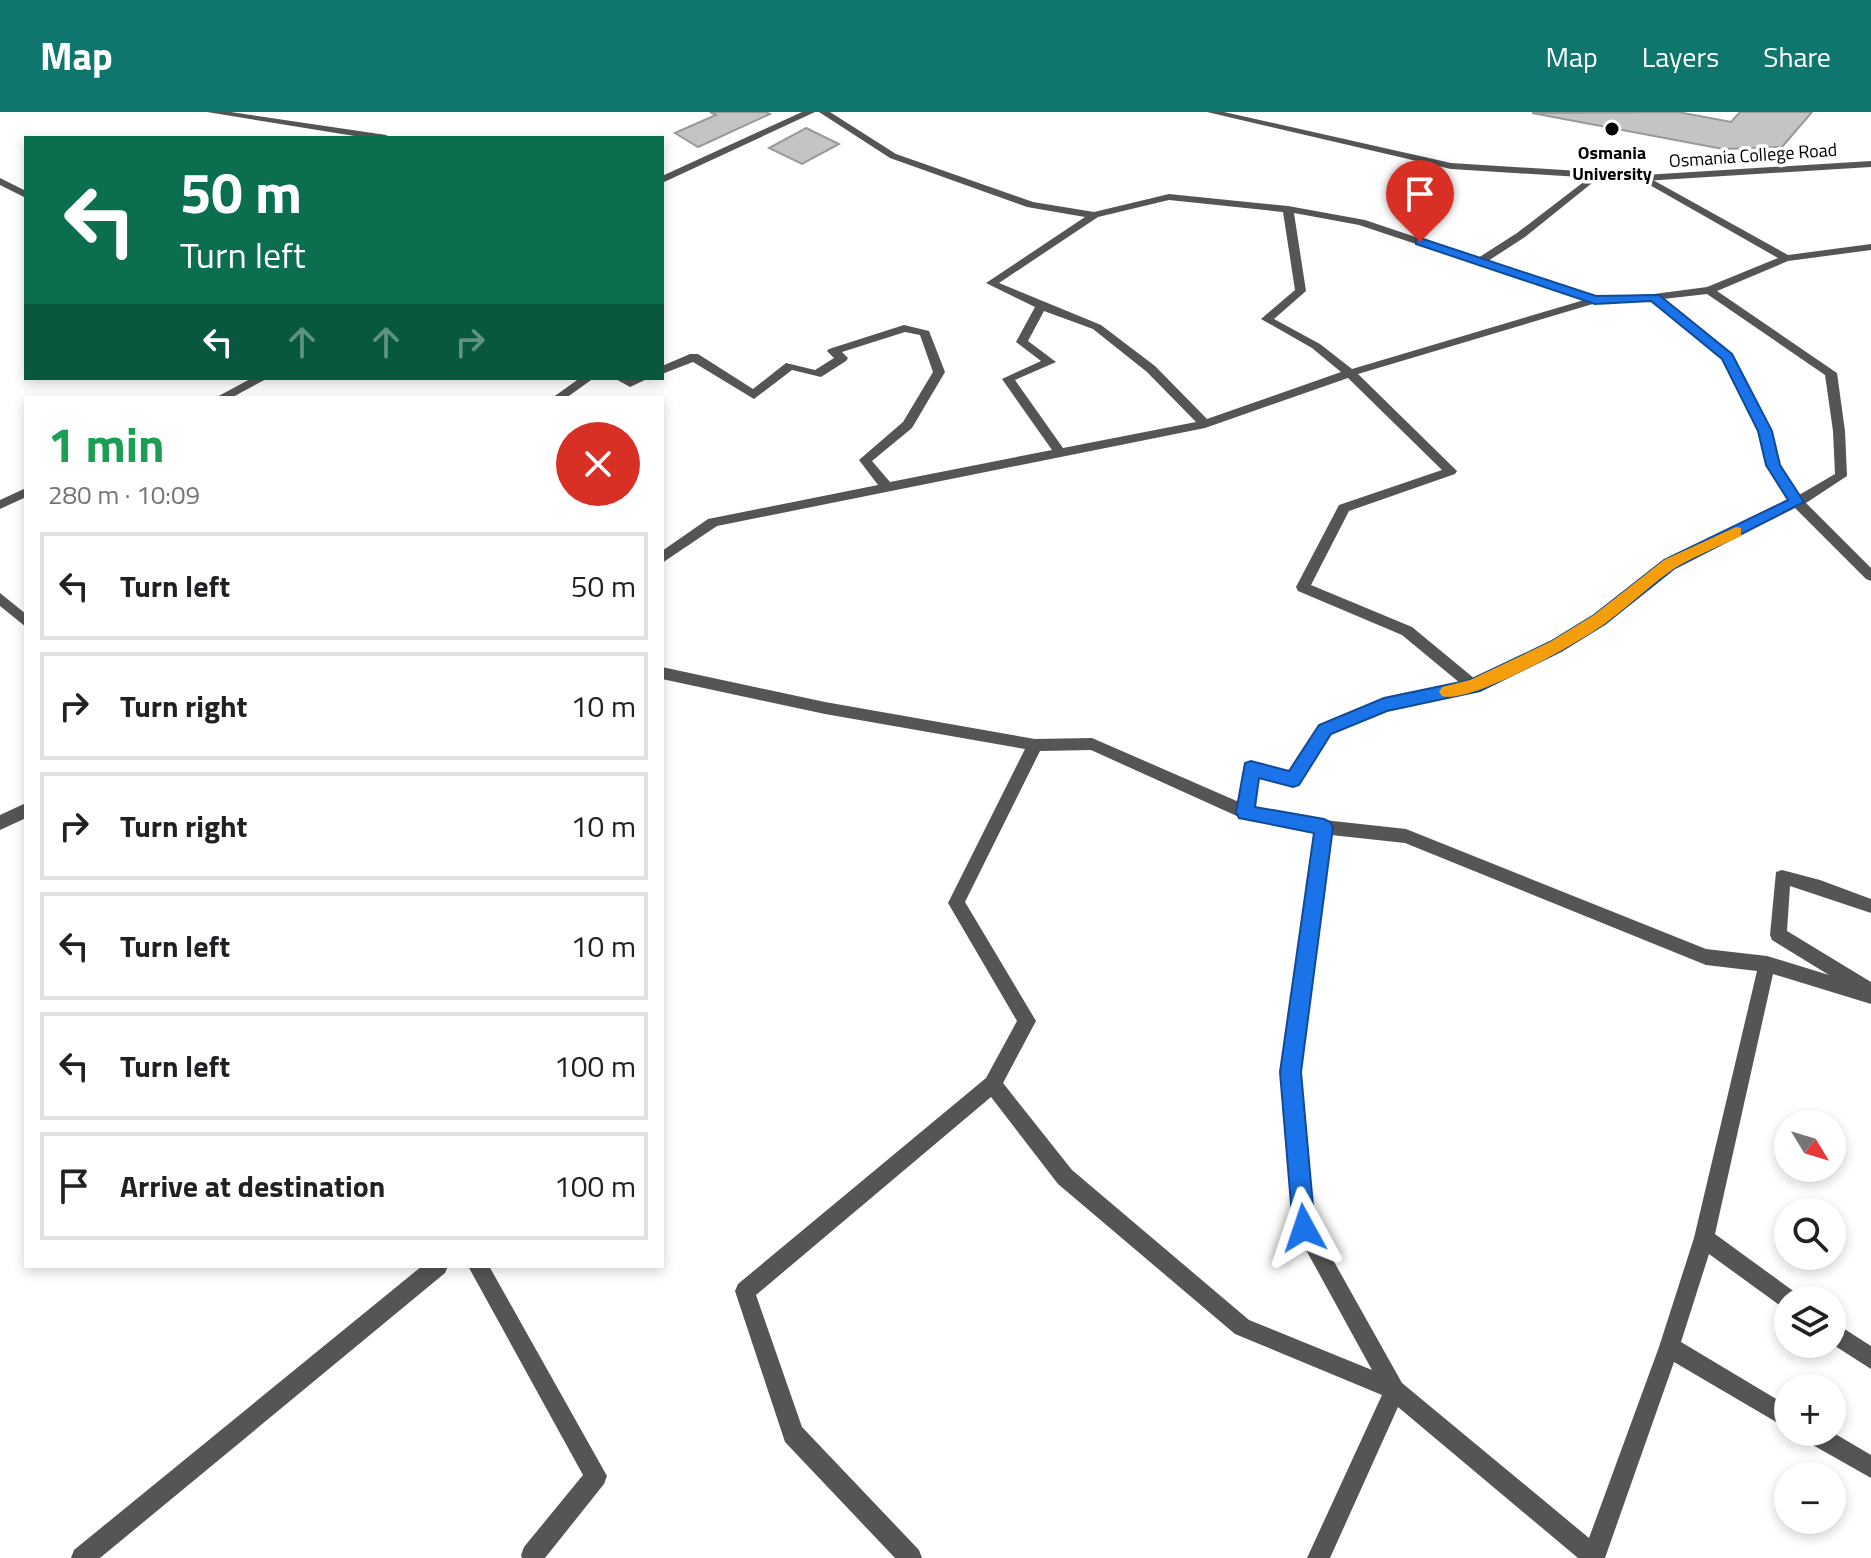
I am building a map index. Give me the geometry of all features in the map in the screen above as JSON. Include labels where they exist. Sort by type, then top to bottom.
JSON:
[{"type":"street","points":[[212,112],[373,136]]},
{"type":"street","points":[[664,179],[810,112]]},
{"type":"street","points":[[824,112],[893,156],[944,177],[1031,205],[1094,215]]},
{"type":"street","name":"Osmania College Road","points":[[1212,112],[1451,166],[1644,178],[1871,164]]},
{"type":"street","points":[[1480,261],[1521,235],[1594,177]]},
{"type":"street","points":[[1644,178],[1786,258]]},
{"type":"street","points":[[0,181],[24,194]]},
{"type":"street","points":[[0,193],[13,188]]},
{"type":"street","points":[[1205,424],[1151,369],[1097,327],[991,283],[1094,215],[1169,197],[1288,209],[1361,222],[1595,300]]},
{"type":"street","points":[[1288,209],[1301,291],[1267,319],[1316,346],[1350,373],[1451,471],[1344,508],[1303,587],[1407,631],[1474,686]]},
{"type":"street","points":[[664,557],[713,522],[1205,424],[1350,373],[1595,300],[1709,290],[1786,258],[1871,247]]},
{"type":"street","points":[[1245,812],[1251,768],[1293,780],[1325,730],[1384,705],[1474,686],[1555,646],[1599,620],[1670,564],[1797,502],[1841,476],[1831,373],[1709,290]]},
{"type":"street","points":[[1654,297],[1727,357],[1765,431],[1773,465],[1797,502],[1871,576]]},
{"type":"street","points":[[1041,306],[1022,342],[1050,362],[1008,379],[1060,453]]},
{"type":"street","points":[[664,369],[694,357],[754,395],[790,366],[817,374],[842,358],[833,351],[904,328],[925,333],[939,372],[908,425],[865,460],[887,488]]},
{"type":"street","points":[[225,396],[258,380]]},
{"type":"street","points":[[561,396],[585,380]]},
{"type":"street","points":[[0,505],[24,493]]},
{"type":"street","points":[[0,598],[24,620]]},
{"type":"street","points":[[664,673],[825,708],[1035,745],[1092,744],[1245,812],[1324,827],[1406,836],[1706,957],[1767,964],[1871,993]]},
{"type":"street","points":[[911,1558],[793,1434],[745,1291],[992,1084],[1027,1021],[956,903],[1035,745]]},
{"type":"street","points":[[0,823],[24,811]]},
{"type":"street","points":[[1324,827],[1290,1072],[1304,1228],[1395,1390]]},
{"type":"street","points":[[1871,906],[1782,877],[1778,935],[1871,993]]},
{"type":"street","points":[[992,1084],[1065,1177],[1242,1327],[1395,1390],[1594,1557],[1669,1347],[1704,1238],[1767,964]]},
{"type":"street","points":[[1704,1238],[1774,1289]]},
{"type":"street","points":[[82,1558],[436,1268]]},
{"type":"street","points":[[479,1268],[596,1476],[532,1555],[534,1558]]},
{"type":"street","points":[[1846,1341],[1871,1359]]},
{"type":"street","points":[[1669,1347],[1774,1410]]},
{"type":"street","points":[[1318,1558],[1395,1390]]},
{"type":"street","points":[[1836,1446],[1871,1467]]},
{"type":"building","points":[[710,112],[770,114],[698,147],[675,133],[716,115]]},
{"type":"building","points":[[1678,112],[1731,122],[1740,112],[1812,112],[1782,147],[1723,149],[1532,113]]},
{"type":"building","points":[[806,128],[839,144],[802,164],[769,148]]},
{"type":"slow traffic","points":[[1448,692],[1474,686],[1555,646],[1599,620],[1670,564],[1736,532]]},
{"type":"place","name":"Osmania University","points":[[1612,129]]},
{"type":"route","points":[[1304,1228],[1290,1072],[1324,827],[1245,812],[1251,768],[1293,780],[1325,730],[1384,705],[1474,686],[1555,646],[1599,620],[1670,564],[1797,502],[1773,465],[1765,431],[1727,357],[1654,297],[1595,300],[1420,242]]}]
